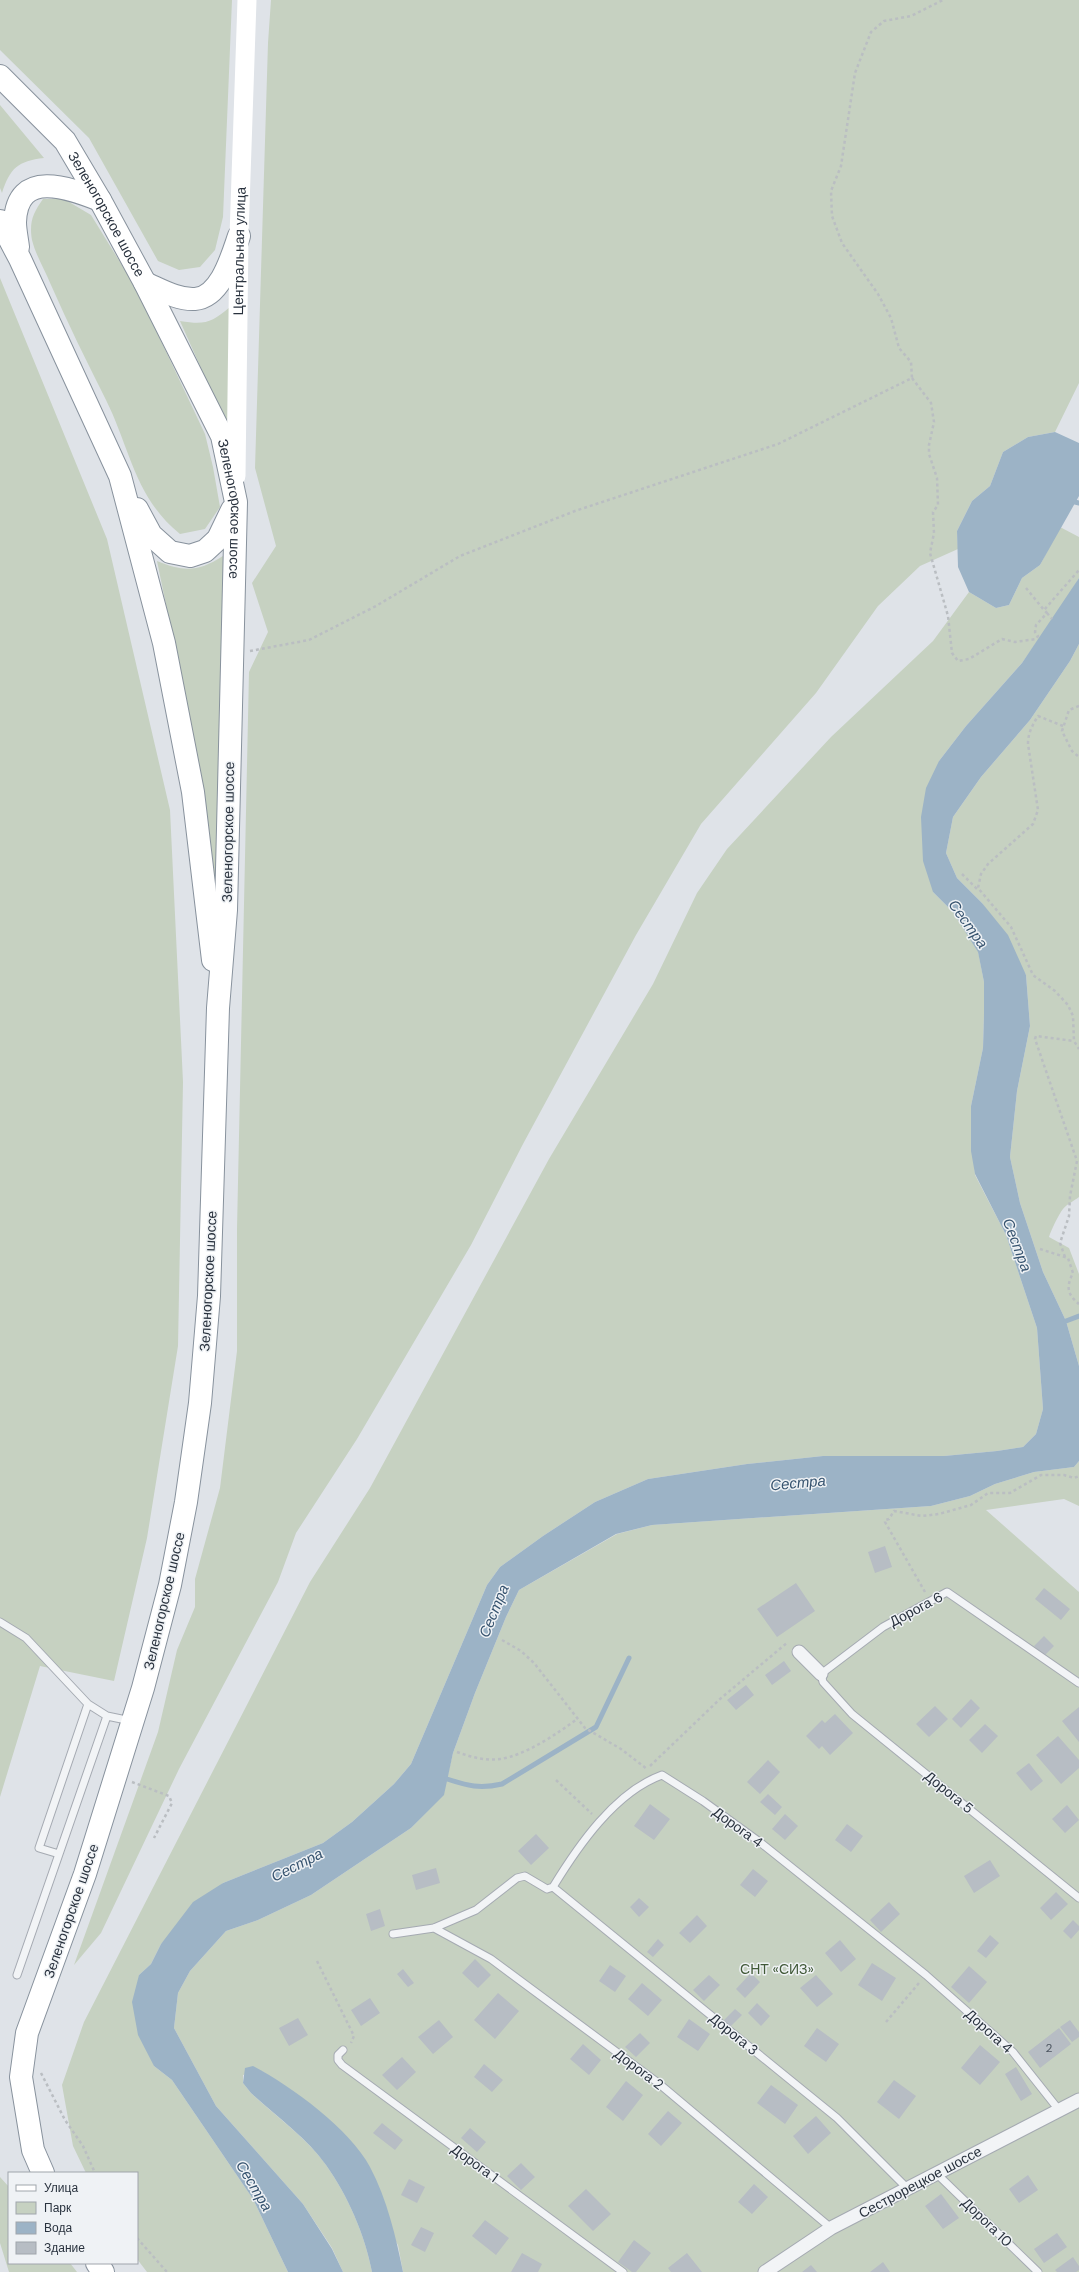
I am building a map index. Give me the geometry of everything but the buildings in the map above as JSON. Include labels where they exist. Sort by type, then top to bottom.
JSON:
[{"type":"highway","name":"Зеленогорское шоссе","points":[[0,76],[65,141],[100,200],[145,284],[222,436],[236,502],[226,910],[218,1008],[209,1296],[200,1403],[186,1502],[170,1585],[133,1722],[117,1777],[85,1874],[28,2033],[21,2077],[33,2150],[43,2172]]},
{"type":"highway","points":[[20,259],[15,222],[20,200],[32,188],[48,184],[62,187],[100,200]]},
{"type":"highway","name":"Зеленогорское шоссе","points":[[0,221],[20,259],[120,476],[164,643],[193,792],[218,1008]]},
{"type":"highway","points":[[145,284],[174,296],[196,299],[213,291],[227,270],[239,236]]},
{"type":"highway","points":[[120,476],[151,534],[170,552],[190,556],[205,551],[218,539],[236,502]]},
{"type":"main road","name":"Центральная улица","points":[[236,502],[239,236],[247,0]]},
{"type":"street","points":[[799,1652],[822,1678]]},
{"type":"street","name":"Сестрорецкое шоссе","points":[[765,2272],[831,2228],[1079,2100]]},
{"type":"lane","name":"Дорога 6","points":[[822,1678],[883,1627],[947,1592],[951,1593],[1079,1683]]},
{"type":"lane","points":[[0,1622],[26,1638],[88,1704],[107,1716],[133,1722]]},
{"type":"lane","name":"Дорога 5","points":[[822,1678],[852,1714],[1079,1898]]},
{"type":"lane","points":[[59,1854],[39,1848],[88,1704]]},
{"type":"lane","points":[[17,1975],[107,1716]]},
{"type":"lane","points":[[393,1934],[434,1928],[476,1910],[517,1878],[524,1876],[547,1889],[553,1887],[600,1821],[645,1782],[662,1775]]},
{"type":"lane","name":"Дорога 4","points":[[662,1775],[702,1801],[761,1843],[926,1975],[1013,2052],[1059,2110]]},
{"type":"lane","name":"Дорога 3","points":[[553,1887],[837,2118],[907,2188]]},
{"type":"lane","name":"Дорога 2","points":[[434,1928],[491,1959],[657,2082],[831,2228]]},
{"type":"lane","name":"Дорога 1","points":[[343,2050],[338,2055],[338,2060],[342,2065],[623,2272]]},
{"type":"lane","name":"Дорога 10","points":[[936,2173],[1038,2272]]},
{"type":"path","points":[[943,0],[911,16],[884,21],[870,32],[855,73],[841,166],[831,191],[832,216],[842,243],[878,294],[891,318],[899,348],[911,362],[912,378],[931,403],[934,422],[929,445],[929,454],[937,478],[938,505],[933,512],[934,533],[930,553],[948,616],[952,653],[958,662],[969,659],[1002,639],[1015,642],[1036,639],[1038,636],[1035,632],[1036,625],[1047,614]]},
{"type":"path","points":[[232,654],[309,640],[376,606],[460,556],[575,510],[778,444],[912,378]]},
{"type":"path","points":[[1044,610],[1079,570]]},
{"type":"path","points":[[1026,588],[1052,619]]},
{"type":"path","points":[[1079,706],[1069,710],[1062,731],[1072,751],[1079,757]]},
{"type":"path","points":[[981,892],[978,888],[981,874],[988,864],[1033,824],[1038,810],[1028,744],[1028,736],[1031,728],[1038,716],[1064,726]]},
{"type":"path","points":[[962,874],[981,892],[1011,927],[1033,976],[1055,992],[1068,1005],[1073,1016],[1074,1041],[1079,1049]]},
{"type":"path","points":[[1074,1041],[1036,1036],[1034,1039],[1077,1161],[1070,1196],[1069,1216],[1060,1243],[1065,1257],[1072,1265],[1073,1273],[1067,1284],[1068,1291],[1079,1304]]},
{"type":"path","points":[[1040,1249],[1065,1257]]},
{"type":"path","points":[[930,1601],[885,1522],[885,1520],[889,1519],[894,1511],[922,1516],[939,1514],[971,1505],[988,1493],[1010,1493],[1041,1475],[1064,1475],[1074,1478],[1079,1476]]},
{"type":"path","points":[[502,1640],[534,1663],[585,1728],[622,1749],[650,1771]]},
{"type":"path","points":[[662,1775],[650,1766],[720,1699],[787,1641]]},
{"type":"path","points":[[457,1752],[472,1758],[500,1759],[537,1744],[564,1729],[577,1719]]},
{"type":"path","points":[[117,1777],[169,1796],[172,1803],[154,1838]]},
{"type":"path","points":[[556,1780],[600,1821]]},
{"type":"path","points":[[317,1961],[354,2036],[354,2040],[343,2050]]},
{"type":"path","points":[[886,2022],[926,1975]]},
{"type":"path","points":[[25,2048],[52,2092],[65,2120],[83,2146],[95,2172]]},
{"type":"path","points":[[138,2239],[167,2272]]},
{"type":"green space","points":[[0,0],[232,0],[223,217],[215,250],[200,267],[179,270],[158,261],[89,138],[0,50]]},
{"type":"green space","points":[[271,0],[1079,0],[1079,383],[1055,432],[1028,437],[1003,452],[990,486],[972,501],[957,531],[958,549],[920,566],[878,606],[816,693],[701,824],[636,935],[523,1144],[471,1245],[357,1439],[296,1533],[278,1582],[179,1769],[101,1933],[74,1965],[158,1732],[177,1650],[195,1607],[195,1579],[220,1488],[237,1351],[237,1229],[249,672],[268,632],[252,583],[276,546],[255,468],[268,43]]},
{"type":"green space","points":[[0,105],[44,158],[28,161],[16,167],[8,177],[2,193],[0,188]]},
{"type":"green space","points":[[43,199],[64,199],[91,215],[136,288],[205,434],[220,507],[205,529],[180,534],[165,520],[153,505],[135,472],[106,400],[64,314],[34,246],[31,228],[34,213]]},
{"type":"green space","points":[[0,278],[107,539],[170,810],[183,1082],[178,1346],[147,1538],[114,1681],[40,1666],[0,1797]]},
{"type":"green space","points":[[230,307],[229,431],[180,321],[196,323],[207,322]]},
{"type":"green space","points":[[1060,527],[1079,537],[1079,578],[1065,602],[1022,663],[966,726],[939,761],[933,892],[953,912],[978,951],[984,982],[983,1048],[971,1106],[975,1175],[1006,1235],[1037,1328],[1043,1409],[1036,1434],[1023,1447],[997,1451],[944,1456],[823,1456],[747,1464],[648,1479],[595,1502],[543,1536],[500,1567],[487,1585],[411,1764],[394,1784],[352,1822],[323,1843],[223,1883],[161,1944],[151,1964],[139,1975],[154,2066],[172,2080],[253,2199],[288,2272],[147,2272],[138,2260],[138,2172],[86,2172],[73,2146],[62,2085],[84,2022],[310,1582],[370,1488],[549,1159],[653,984],[697,893],[727,849],[831,737],[933,641],[969,592],[996,608],[1009,605],[1022,578],[1040,565]]},
{"type":"green space","points":[[223,556],[219,953],[181,678],[157,561],[175,567],[191,569],[206,565]]},
{"type":"green space","points":[[1079,644],[1079,1197],[1063,1209],[1059,1214],[1049,1237],[1069,1248],[1079,1274],[1079,1366],[1066,1321],[1043,1272],[1020,1203],[1010,1157],[1017,1091],[1030,1026],[1026,975],[982,903],[957,878],[946,853],[953,817],[981,777],[1030,720],[1070,661]]},
{"type":"green space","name":"СНТ «СИЗ»","points":[[1079,1461],[1079,1506],[1064,1499],[986,1510],[1079,1592],[1079,2272],[403,2272],[398,2245],[303,2099],[262,2071],[243,2075],[243,2083],[251,2093],[319,2155],[334,2177],[355,2216],[365,2244],[372,2272],[343,2272],[332,2248],[303,2204],[216,2106],[174,2028],[178,1993],[190,1971],[226,1931],[258,1920],[311,1895],[411,1828],[443,1795],[453,1753],[475,1693],[506,1617],[519,1590],[617,1534],[652,1525],[931,1506],[970,1496],[995,1484],[1034,1472],[1074,1467]]},
{"type":"green space","points":[[0,2177],[8,2186],[8,2264],[71,2264],[77,2272],[9,2272],[0,2243]]},
{"type":"water","points":[[1055,432],[1079,443],[1079,496],[1040,565],[1022,578],[1009,605],[996,608],[969,592],[958,567],[957,531],[972,501],[990,486],[1003,452],[1028,437]]},
{"type":"water","name":"Сестра","points":[[1079,578],[1079,644],[1070,661],[1030,720],[981,777],[953,817],[946,853],[957,878],[982,903],[1008,935],[1026,975],[1030,1026],[1017,1091],[1010,1157],[1020,1203],[1043,1272],[1066,1321],[1079,1366],[1079,1461],[1074,1467],[1034,1472],[995,1484],[970,1496],[931,1506],[652,1525],[616,1534],[519,1590],[506,1617],[475,1693],[453,1753],[444,1795],[411,1828],[311,1895],[258,1920],[226,1931],[190,1971],[178,1993],[174,2028],[216,2106],[303,2204],[332,2249],[343,2272],[288,2272],[253,2199],[172,2080],[154,2066],[138,2035],[132,2002],[139,1975],[151,1964],[161,1944],[193,1902],[223,1883],[323,1843],[352,1822],[394,1784],[411,1764],[487,1585],[500,1567],[543,1536],[595,1502],[648,1479],[747,1464],[823,1456],[944,1456],[997,1451],[1023,1447],[1036,1434],[1043,1409],[1037,1328],[1006,1235],[975,1174],[971,1151],[971,1106],[983,1048],[984,982],[978,952],[953,912],[933,892],[923,861],[921,817],[926,788],[939,761],[966,726],[1022,663]]},
{"type":"water","points":[[253,2066],[284,2085],[318,2110],[349,2138],[361,2153],[376,2179],[386,2205],[403,2272],[372,2272],[365,2244],[355,2216],[326,2165],[301,2136],[251,2093],[243,2083],[245,2068]]},
{"type":"waterway","points":[[1075,502],[1079,503]]},
{"type":"waterway","points":[[1066,1321],[1079,1316]]},
{"type":"waterway","points":[[447,1779],[474,1786],[502,1784],[596,1727],[629,1658]]}]
